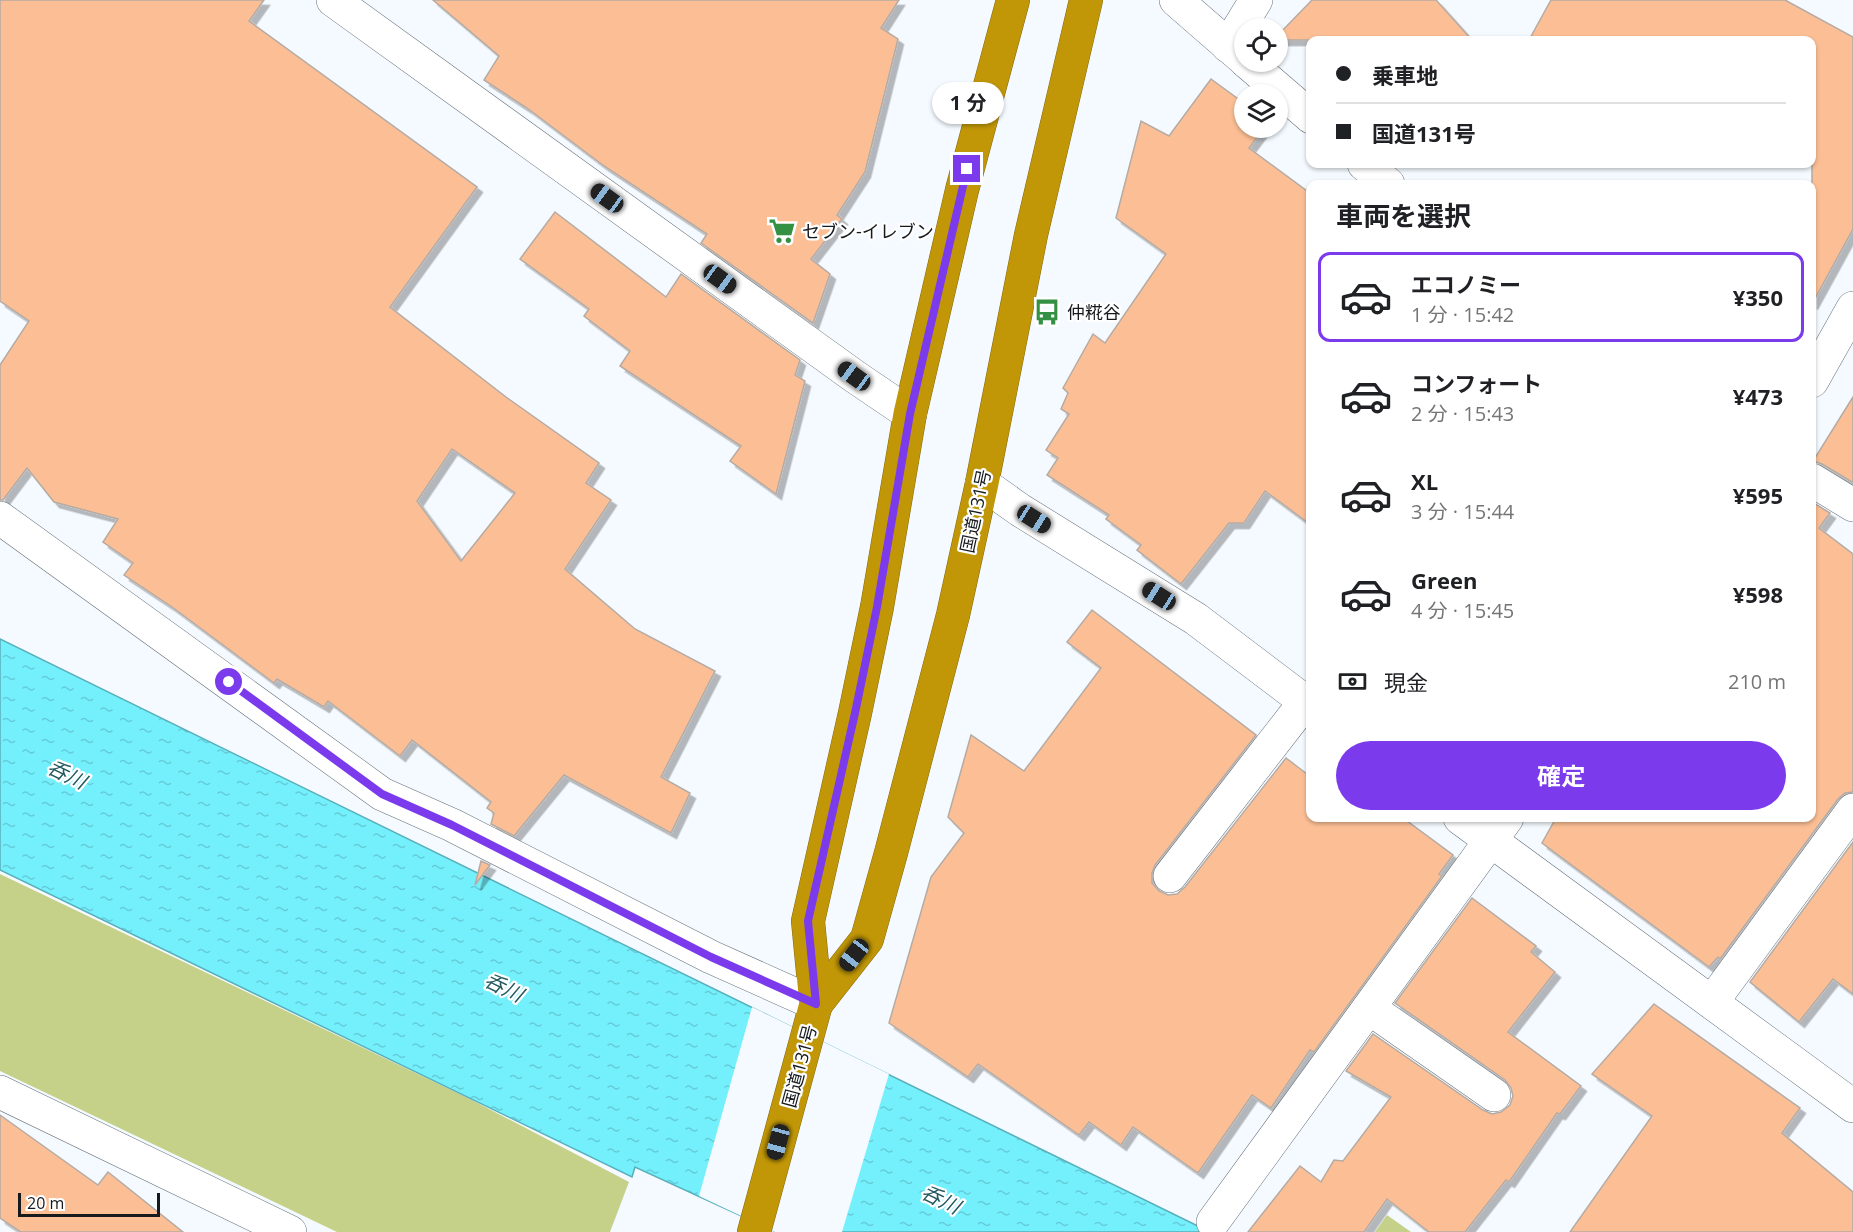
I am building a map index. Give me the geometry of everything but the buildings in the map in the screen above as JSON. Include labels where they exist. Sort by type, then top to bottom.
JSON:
[{"type":"highway","name":"国道131号","points":[[755,1228],[812,1019],[808,921],[877,607],[910,414],[962,190],[1013,0]]},
{"type":"highway","name":"国道131号","points":[[812,1019],[867,939],[953,615],[982,483],[1031,235],[1086,0]]},
{"type":"street","points":[[333,0],[910,414]]},
{"type":"street","points":[[1176,0],[1234,51]]},
{"type":"street","points":[[1251,18],[1256,0]]},
{"type":"street","points":[[1259,72],[1306,113]]},
{"type":"street","points":[[1369,168],[1383,180]]},
{"type":"street","points":[[1816,374],[1853,308]]},
{"type":"street","points":[[1816,482],[1853,505]]},
{"type":"street","points":[[982,483],[1020,510],[1196,619],[1306,702]]},
{"type":"street","points":[[0,518],[382,794],[452,825],[711,957],[812,1019]]},
{"type":"street","points":[[1170,876],[1306,706]]},
{"type":"street","points":[[1712,1002],[1853,810]]},
{"type":"street","points":[[1474,822],[1499,829],[1712,1002],[1853,1106]]},
{"type":"street","points":[[1213,1222],[1499,829]]},
{"type":"street","points":[[1369,1008],[1494,1095]]},
{"type":"street","points":[[0,1092],[290,1232]]},
{"type":"green space","points":[[0,874],[468,1098],[629,1182],[610,1232],[337,1232],[0,1071]]},
{"type":"green space","points":[[1387,1215],[1411,1232],[1375,1232]]},
{"type":"water","name":"呑川","points":[[0,639],[1210,1232],[776,1232],[635,1167],[632,1177],[0,870]]},
{"type":"pier","points":[[752,1007],[889,1074],[842,1232],[775,1232],[699,1196]]},
{"type":"place","name":"セブン-イレブン","points":[[782,231]]},
{"type":"place","name":"仲糀谷","points":[[1047,312]]},
{"type":"route","points":[[229,682],[382,794],[452,825],[711,957],[816,1004],[808,921],[877,607],[910,414],[967,169]]}]
